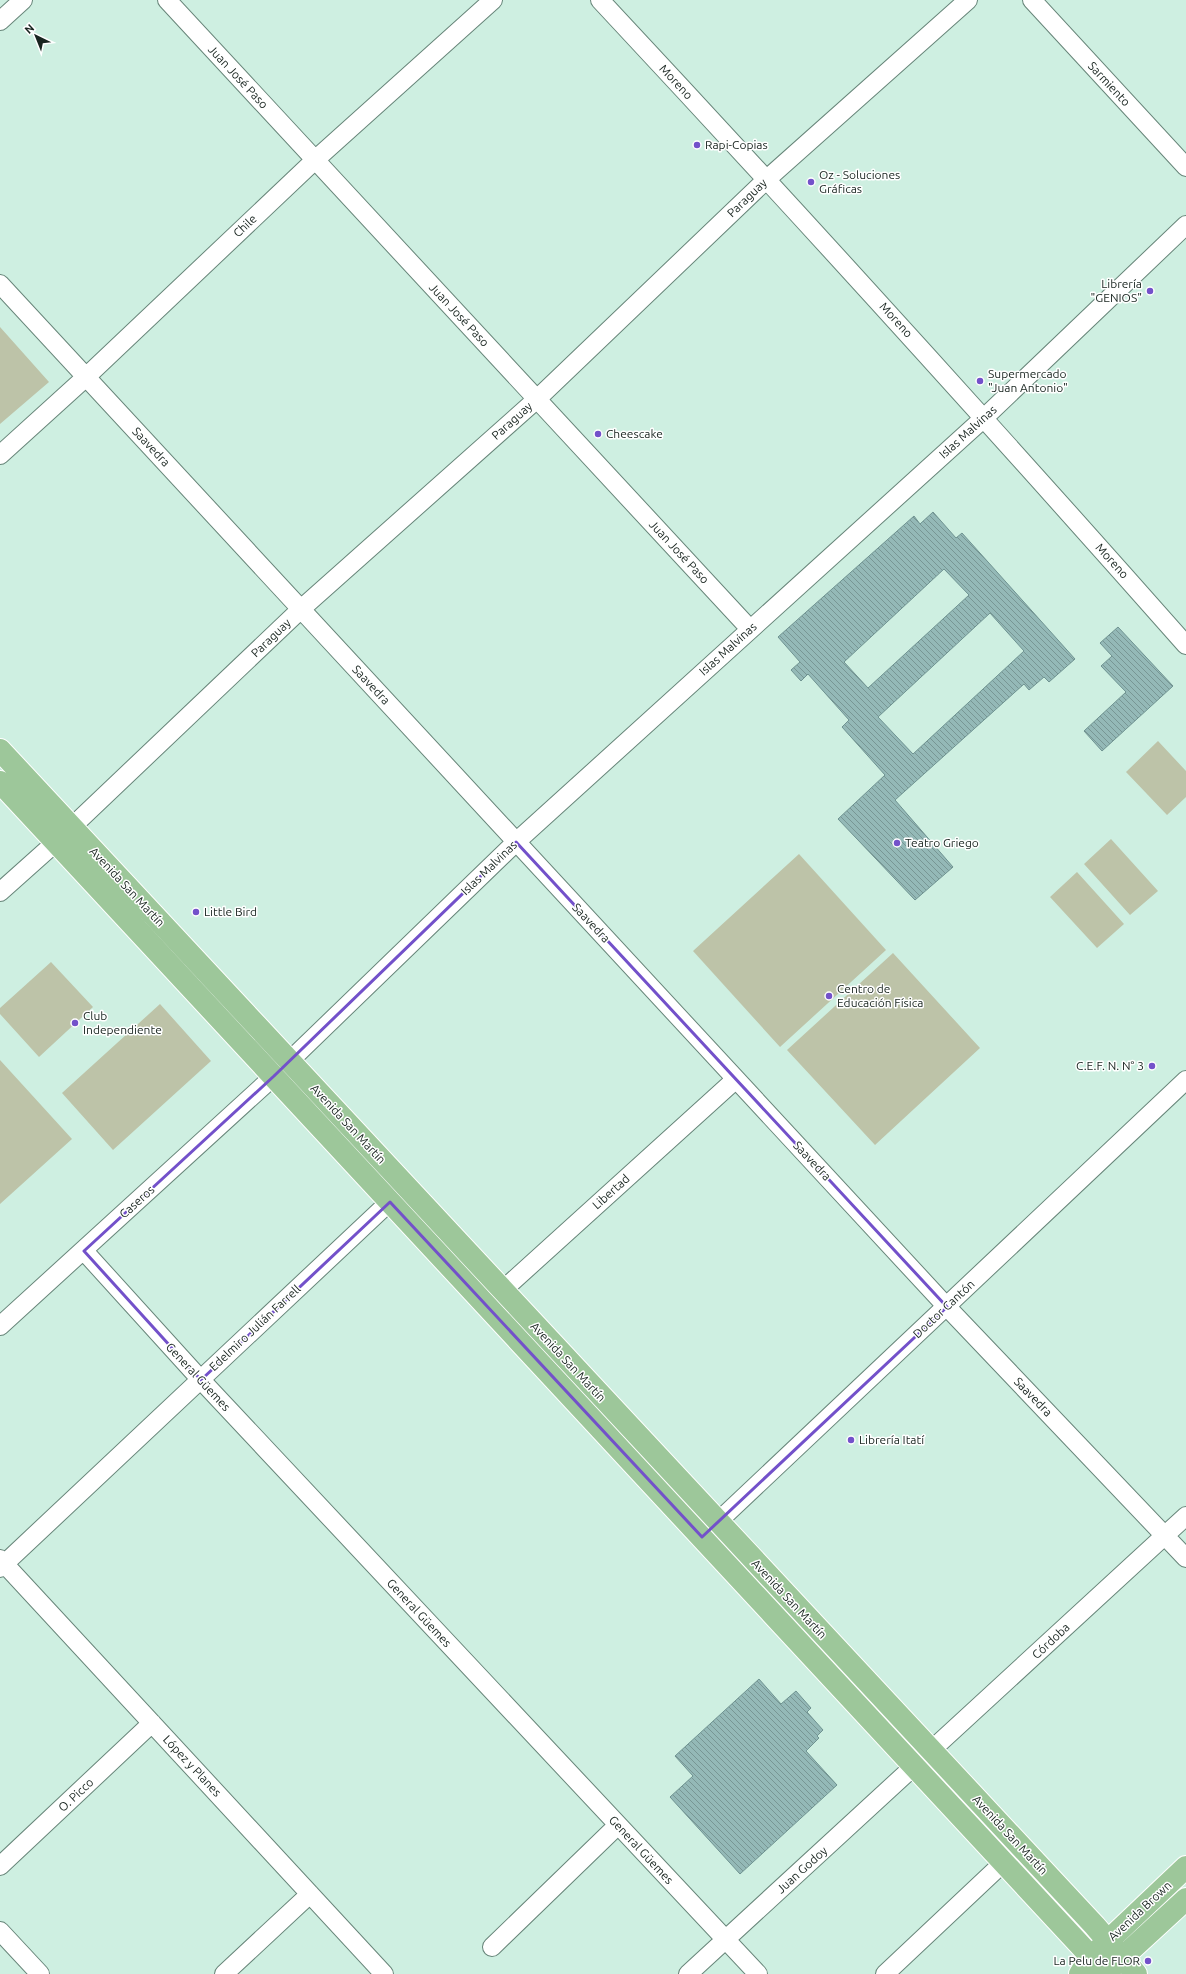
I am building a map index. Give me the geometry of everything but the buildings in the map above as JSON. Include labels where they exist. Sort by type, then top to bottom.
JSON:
[{"type":"main road","name":"Avenida San Martín","points":[[0,750],[502,1291],[932,1751],[1129,1966]]},
{"type":"main road","name":"Avenida San Martín","points":[[0,782],[1004,1862],[1086,1965],[1105,1974]]},
{"type":"main road","name":"Avenida Brown","points":[[1086,1965],[1107,1941],[1186,1868]]},
{"type":"main road","name":"Avenida Brown","points":[[1105,1974],[1129,1966],[1186,1899]]},
{"type":"street","points":[[0,21],[23,0]]},
{"type":"street","name":"Juan José Paso","points":[[167,0],[750,629]]},
{"type":"street","name":"Chile","points":[[0,455],[86,377],[315,160],[493,0]]},
{"type":"street","name":"Moreno","points":[[600,0],[767,179],[985,417],[1186,645]]},
{"type":"street","name":"Paraguay","points":[[0,892],[72,827],[301,609],[537,399],[767,179],[968,0]]},
{"type":"street","name":"Sarmiento","points":[[1032,0],[1186,167]]},
{"type":"street","name":"Islas Malvinas","points":[[274,1076],[516,842],[985,417],[1186,225]]},
{"type":"street","name":"Saavedra","points":[[0,284],[947,1307],[1186,1558]]},
{"type":"street","name":"Caseros","points":[[0,1326],[84,1251],[274,1076]]},
{"type":"street","name":"Libertad","points":[[486,1305],[736,1079]]},
{"type":"street","name":"Doctor Cantón","points":[[702,1537],[947,1307],[1183,1091]]},
{"type":"street","name":"Edelmiro Julián Farrell","points":[[2,1564],[201,1380],[406,1187]]},
{"type":"street","name":"General Güemes","points":[[84,1251],[201,1380],[758,1974]]},
{"type":"street","name":"Córdoba","points":[[915,1767],[1186,1516]]},
{"type":"street","name":"López y Planes","points":[[2,1564],[152,1723],[384,1974]]},
{"type":"street","name":"O. Picco","points":[[0,1866],[152,1723]]},
{"type":"street","name":"Juan Godoy","points":[[688,1974],[915,1767]]},
{"type":"street","points":[[492,1947],[618,1826]]},
{"type":"street","points":[[885,1974],[1004,1862]]},
{"type":"street","points":[[224,1974],[310,1894]]},
{"type":"street","points":[[0,1931],[40,1974]]},
{"type":"highlighted area","points":[[516,842],[947,1307],[702,1537],[390,1202],[201,1380],[84,1251],[274,1076]]},
{"type":"green space","points":[[0,327],[49,382],[0,424]]},
{"type":"green space","points":[[1158,741],[1186,771],[1186,797],[1167,815],[1126,772]]},
{"type":"green space","points":[[1111,839],[1158,891],[1130,915],[1084,864]]},
{"type":"green space","points":[[799,854],[886,950],[780,1047],[693,951]]},
{"type":"green space","points":[[1077,872],[1124,924],[1097,948],[1050,897]]},
{"type":"green space","points":[[893,953],[980,1048],[875,1145],[787,1050]]},
{"type":"green space","points":[[51,962],[93,1007],[39,1057],[0,1014],[0,1008]]},
{"type":"green space","points":[[160,1004],[211,1061],[113,1150],[62,1093]]},
{"type":"green space","points":[[0,1060],[72,1139],[0,1204]]},
{"type":"place","name":"Rapi-Copias","points":[[697,145]]},
{"type":"place","name":"Oz - Soluciones Gráficas","points":[[811,182]]},
{"type":"place","name":"Librería \"GENIOS\"","points":[[1150,291]]},
{"type":"place","name":"Supermercado \"Juan Antonio\"","points":[[980,381]]},
{"type":"place","name":"Cheescake","points":[[598,434]]},
{"type":"place","name":"Teatro Griego","points":[[897,843]]},
{"type":"place","name":"Little Bird","points":[[196,912]]},
{"type":"place","name":"Centro de Educación Física","points":[[829,996]]},
{"type":"place","name":"Club Independiente","points":[[75,1023]]},
{"type":"place","name":"C.E.F. N. N° 3","points":[[1152,1066]]},
{"type":"place","name":"Librería Itatí","points":[[851,1440]]},
{"type":"place","name":"La Pelu de FLOR","points":[[1148,1961]]}]
